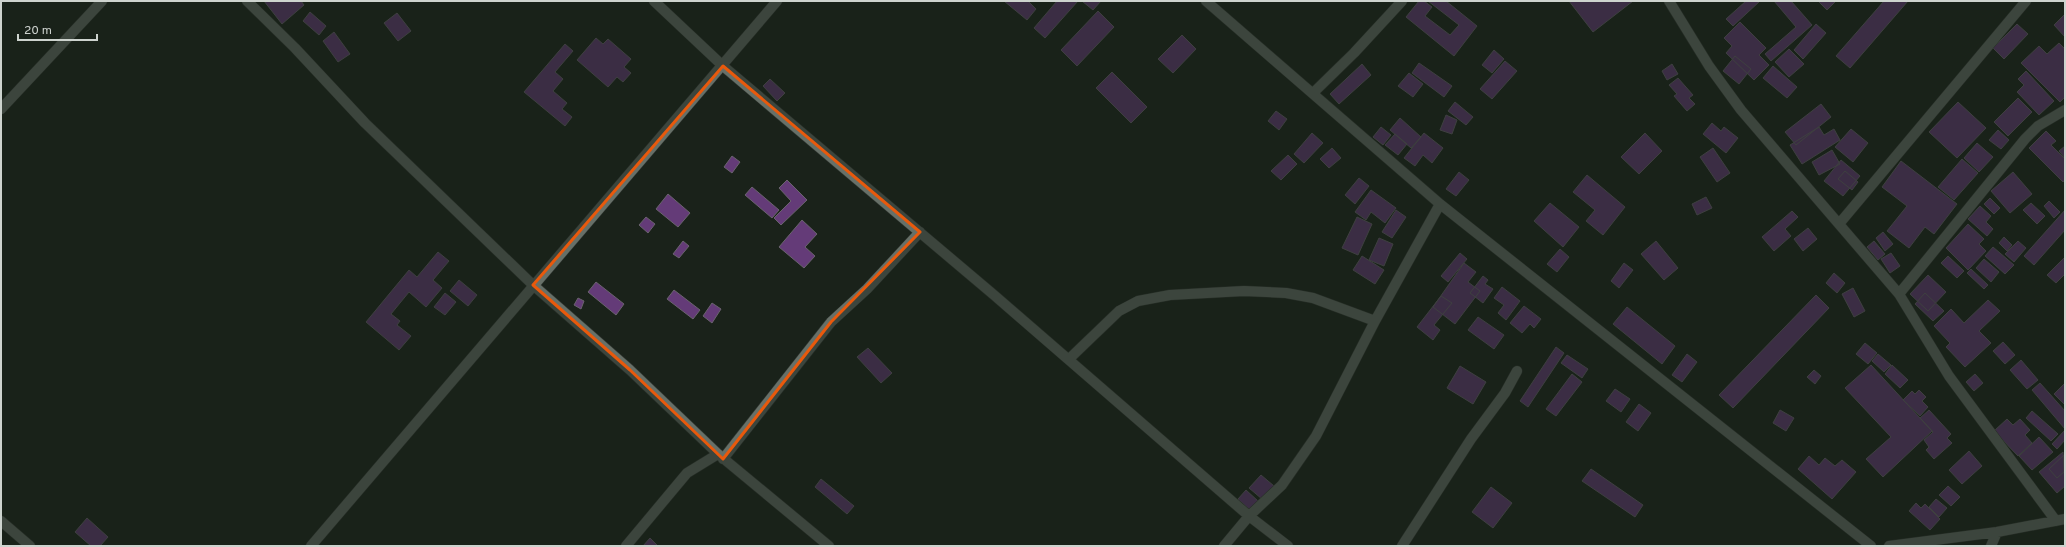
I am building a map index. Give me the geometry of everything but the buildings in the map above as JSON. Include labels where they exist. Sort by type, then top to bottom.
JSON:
[{"type":"street","points":[[1,109],[102,1]]},
{"type":"street","points":[[247,1],[296,48],[364,123],[533,285],[630,370],[720,457],[829,546]]},
{"type":"street","points":[[654,1],[723,66],[1069,359],[1249,516],[1288,546]]},
{"type":"street","points":[[311,546],[533,285],[778,1]]},
{"type":"street","points":[[1206,1],[1440,204],[1871,546]]},
{"type":"street","points":[[1313,93],[1354,53],[1402,1]]},
{"type":"street","points":[[1669,1],[1709,66],[1741,110],[1899,294],[1949,376],[2060,520],[1996,532],[1889,546]]},
{"type":"street","points":[[1839,224],[2026,1]]},
{"type":"street","points":[[1899,294],[2024,139],[2038,126],[2065,110]]},
{"type":"street","points":[[1224,546],[1249,516],[1282,485],[1316,436],[1375,321],[1440,204]]},
{"type":"street","points":[[626,546],[686,473],[720,457],[831,322],[867,289],[920,232]]},
{"type":"street","points":[[1069,359],[1119,311],[1138,300],[1170,295],[1244,290],[1286,293],[1313,298],[1375,321]]},
{"type":"street","points":[[1402,546],[1471,439],[1505,393],[1517,371]]},
{"type":"street","points":[[1,521],[30,546]]},
{"type":"street","points":[[1990,546],[1996,532]]},
{"type":"highlighted area","points":[[723,66],[920,232],[831,322],[723,459],[630,370],[533,285]]}]
